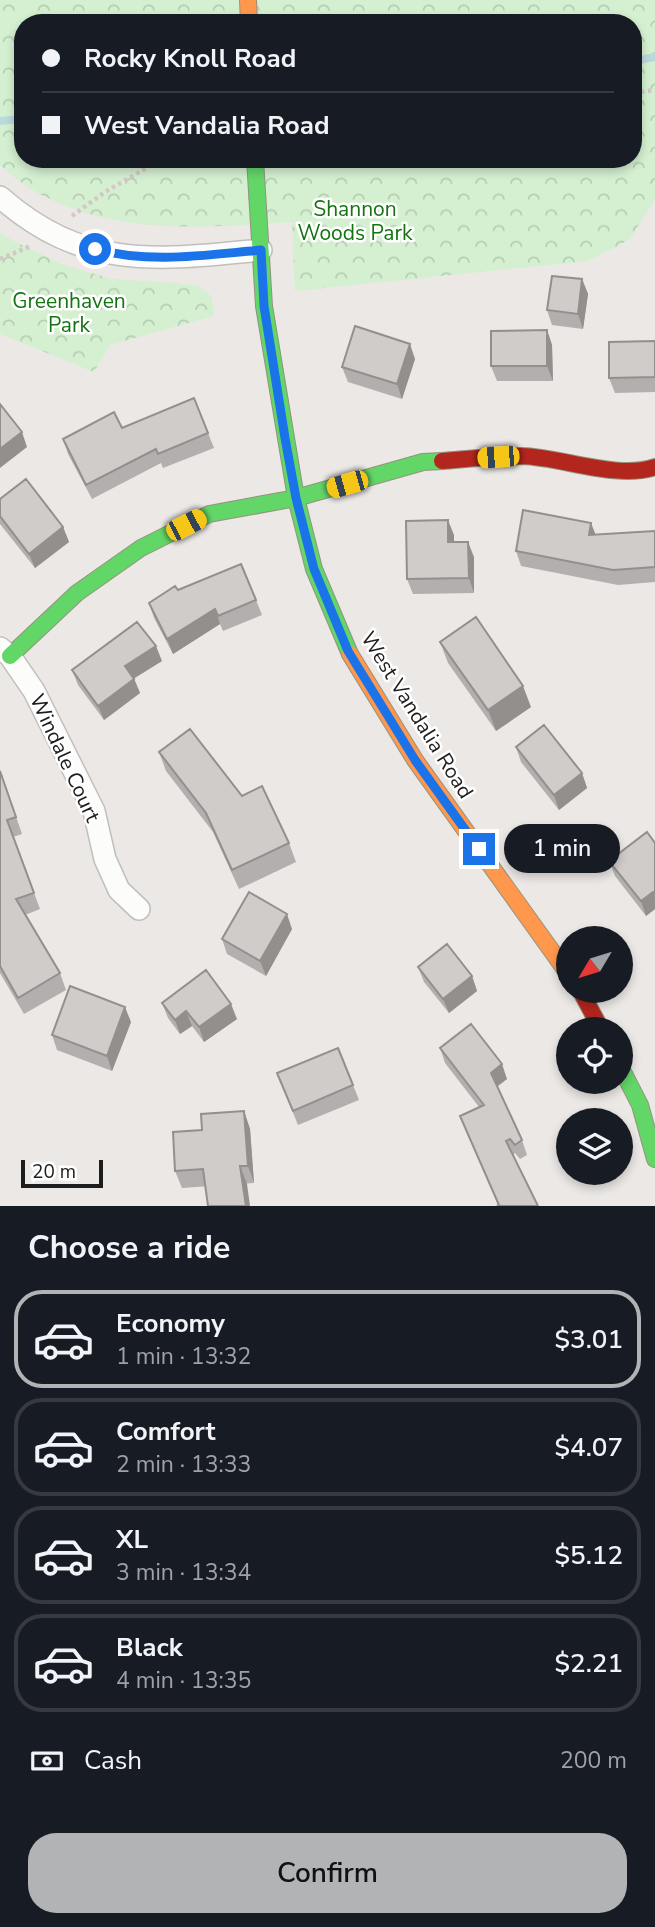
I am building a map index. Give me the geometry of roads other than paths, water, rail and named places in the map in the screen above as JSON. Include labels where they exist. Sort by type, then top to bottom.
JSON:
[{"type":"main road","name":"West Vandalia Road","points":[[256,168],[264,306],[296,498],[314,569],[348,651],[415,760],[556,957]]},
{"type":"main road","points":[[5,652],[77,593],[141,548],[209,514],[296,498],[423,462],[523,456],[586,467],[644,471],[655,467]]},
{"type":"main road","points":[[633,1091],[640,1105],[655,1159]]},
{"type":"street","points":[[0,197],[15,211],[69,242],[121,256],[173,258],[261,250]]},
{"type":"street","name":"Windale Court","points":[[5,652],[34,691],[94,811],[105,859],[119,890],[139,909]]},
{"type":"waterway","points":[[642,59],[655,57]]},
{"type":"waterway","points":[[0,121],[14,120]]},
{"type":"park label","name":"Shannon Woods Park","points":[[355,221]]},
{"type":"park label","name":"Greenhaven Park","points":[[69,313]]}]
